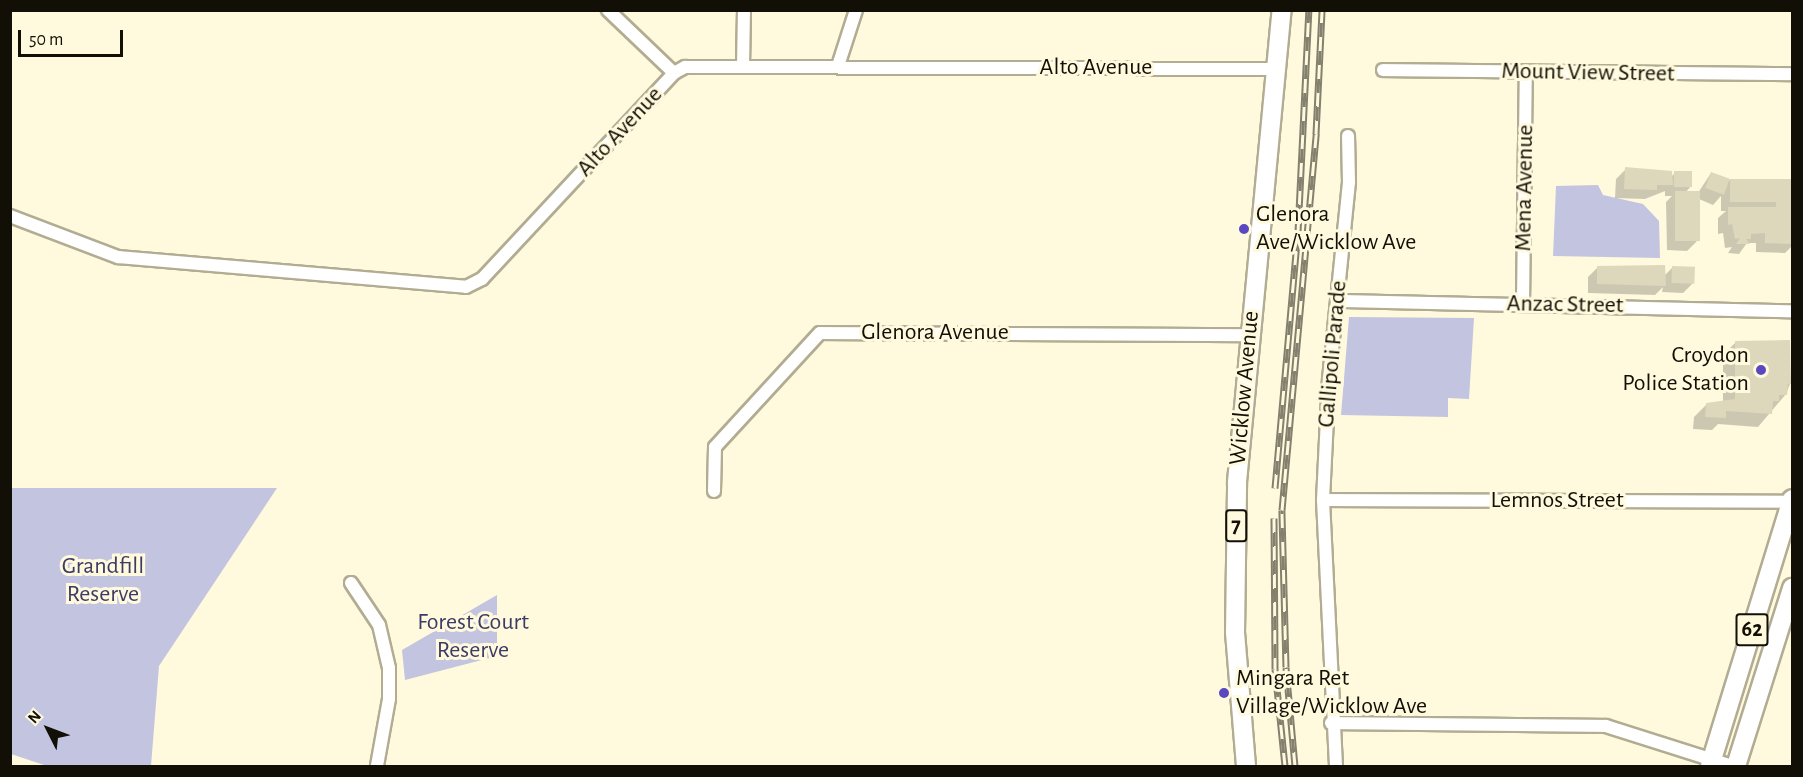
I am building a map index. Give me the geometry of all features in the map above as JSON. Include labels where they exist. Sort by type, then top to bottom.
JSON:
[{"type":"main road","name":"Wicklow Avenue","points":[[1246,766],[1235,633],[1235,550],[1249,335],[1282,10]]},
{"type":"main road","name":"62","points":[[1711,763],[1792,501]]},
{"type":"main road","name":"62","points":[[1734,766],[1792,588]]},
{"type":"street","points":[[608,10],[674,73]]},
{"type":"street","points":[[743,67],[744,10]]},
{"type":"street","points":[[838,66],[856,10]]},
{"type":"street","name":"Alto Avenue","points":[[10,216],[118,257],[466,287],[482,279],[674,73],[685,67],[1277,69]]},
{"type":"street","name":"Mount View Street","points":[[1383,70],[1792,74]]},
{"type":"street","name":"Mena Avenue","points":[[1523,303],[1526,73]]},
{"type":"street","name":"Gallipoli Parade","points":[[1336,766],[1331,723],[1323,500],[1329,379],[1349,182],[1348,136]]},
{"type":"street","name":"Anzac Street","points":[[1338,301],[1523,303],[1792,311]]},
{"type":"street","name":"Glenora Avenue","points":[[714,491],[715,447],[820,333],[1249,335]]},
{"type":"street","name":"Lemnos Street","points":[[1323,500],[1792,501]]},
{"type":"street","points":[[351,583],[379,625],[389,668],[389,699],[377,766]]},
{"type":"street","points":[[1331,723],[1606,726],[1711,763],[1734,766]]},
{"type":"green space","points":[[1598,185],[1603,195],[1643,204],[1659,221],[1660,258],[1553,256],[1556,186]]},
{"type":"green space","points":[[1349,317],[1474,318],[1469,399],[1448,398],[1448,417],[1341,415]]},
{"type":"green space","name":"Grandfill Reserve","points":[[11,488],[277,488],[159,666],[151,766],[47,766],[11,754]]},
{"type":"green space","name":"Forest Court Reserve","points":[[497,595],[497,656],[405,680],[402,650]]},
{"type":"building","points":[[1625,167],[1672,171],[1673,185],[1657,185],[1657,190],[1624,189]]},
{"type":"building","points":[[1674,171],[1692,171],[1692,187],[1674,187]]},
{"type":"building","points":[[1711,172],[1730,179],[1724,195],[1705,188]]},
{"type":"building","points":[[1730,179],[1792,179],[1792,244],[1765,243],[1765,233],[1751,234],[1751,239],[1746,239],[1750,244],[1736,244],[1740,238],[1735,239],[1732,224],[1728,225],[1728,207],[1776,207],[1776,202],[1730,202]]},
{"type":"building","points":[[1675,191],[1700,191],[1700,241],[1675,241]]},
{"type":"building","points":[[1665,265],[1666,286],[1597,284],[1597,266]]},
{"type":"building","points":[[1672,266],[1695,267],[1694,284],[1671,283]]},
{"type":"building","points":[[1790,340],[1791,384],[1788,384],[1787,395],[1779,395],[1779,401],[1773,401],[1772,414],[1726,411],[1726,418],[1705,417],[1706,403],[1735,399],[1735,341]]},
{"type":"railway","points":[[1275,488],[1298,232],[1309,10]]},
{"type":"railway","points":[[1295,766],[1286,667],[1282,510],[1316,134],[1322,10]]},
{"type":"railway","points":[[1274,518],[1275,669],[1285,766]]},
{"type":"place","name":"Glenora Ave/Wicklow Ave","points":[[1244,229]]},
{"type":"place","name":"Croydon Police Station","points":[[1761,370]]},
{"type":"place","name":"Mingara Ret Village/Wicklow Ave","points":[[1224,693]]}]
